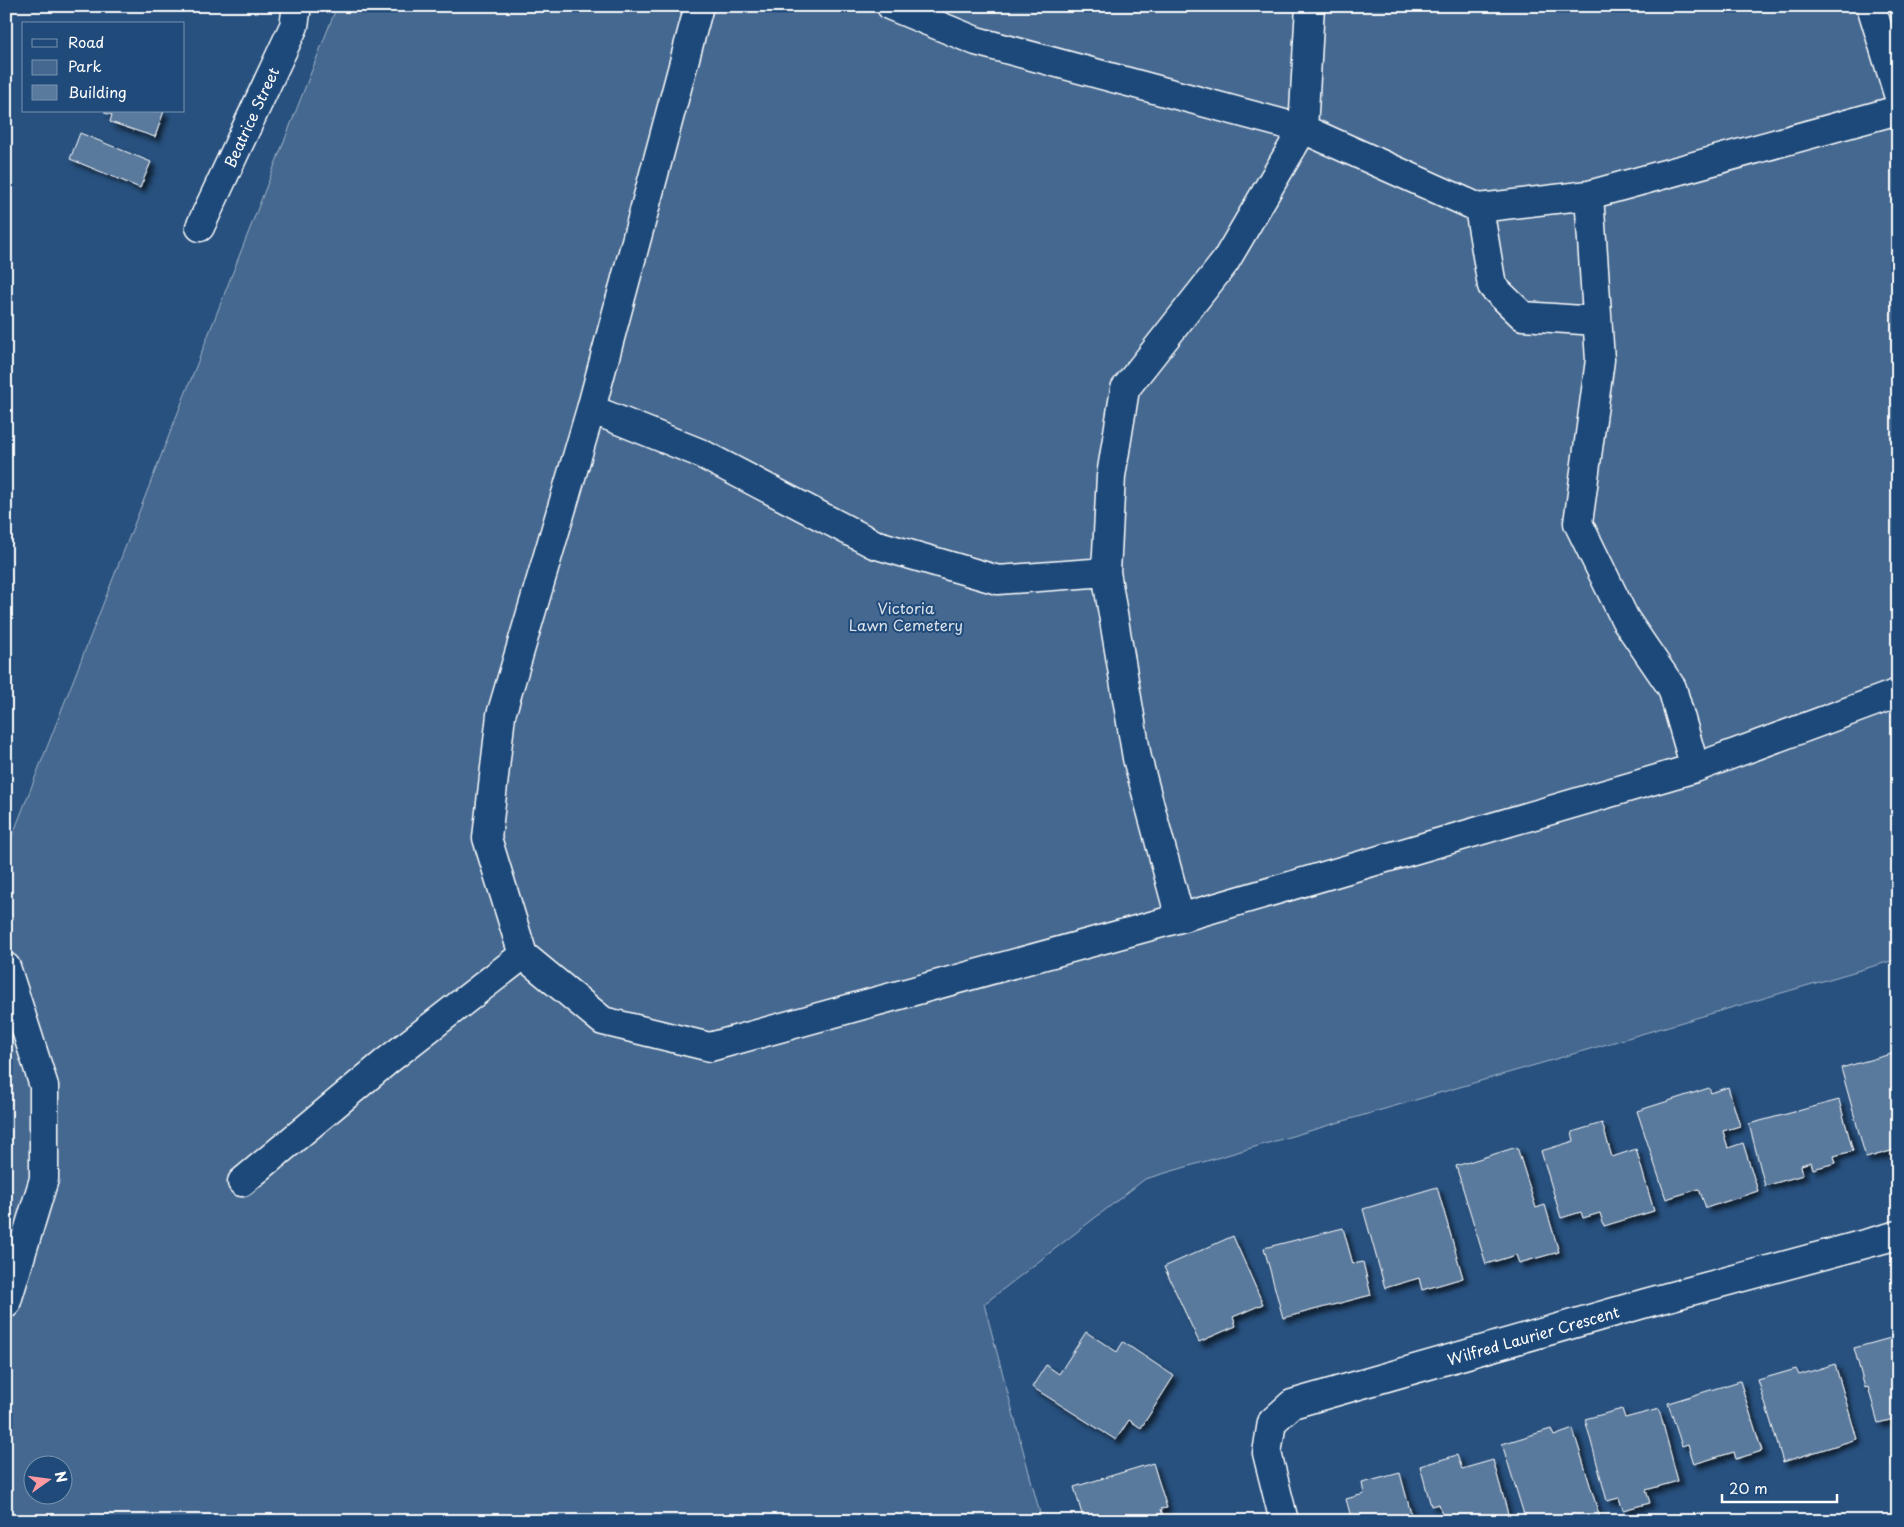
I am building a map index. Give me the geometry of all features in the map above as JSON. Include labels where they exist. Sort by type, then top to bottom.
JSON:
[{"type":"street","name":"Beatrice Street","points":[[200,227],[294,26],[297,6]]},
{"type":"street","points":[[699,6],[590,409],[501,715],[487,838],[523,955],[603,1021],[710,1047],[1180,918],[1695,768],[1898,693]]},
{"type":"street","points":[[891,6],[976,41],[1302,129],[1479,208],[1589,195],[1898,110]]},
{"type":"street","points":[[1180,918],[1137,758],[1106,572],[1111,476],[1125,389],[1224,262],[1302,129],[1310,6]]},
{"type":"street","points":[[1871,6],[1898,94]]},
{"type":"street","points":[[1589,195],[1600,360],[1578,523],[1625,619],[1672,688],[1695,768]]},
{"type":"street","points":[[1479,208],[1492,286],[1523,316],[1597,321]]},
{"type":"street","points":[[590,409],[700,453],[874,544],[998,580],[1106,572]]},
{"type":"street","points":[[242,1182],[386,1061],[523,955]]},
{"type":"street","points":[[6,967],[44,1086],[44,1179],[6,1304]]},
{"type":"street","name":"Wilfred Laurier Crescent","points":[[1284,1521],[1268,1453],[1272,1422],[1292,1404],[1646,1302],[1898,1235]]},
{"type":"green space","name":"Victoria Lawn Cemetery","points":[[337,6],[1898,6],[1898,959],[1145,1179],[984,1304],[1042,1521],[6,1521],[6,852]]},
{"type":"building","points":[[164,112],[155,137],[110,122],[112,115],[105,113]]},
{"type":"building","points":[[80,133],[151,162],[140,188],[70,159]]},
{"type":"building","points":[[1898,1052],[1898,1149],[1866,1158],[1841,1068]]},
{"type":"building","points":[[1728,1087],[1740,1126],[1723,1131],[1728,1148],[1743,1143],[1758,1191],[1706,1208],[1699,1189],[1666,1199],[1637,1111],[1709,1088],[1711,1093]]},
{"type":"building","points":[[1839,1100],[1853,1151],[1834,1156],[1836,1163],[1813,1169],[1811,1162],[1801,1165],[1803,1175],[1765,1186],[1749,1124]]},
{"type":"building","points":[[1602,1123],[1612,1157],[1636,1149],[1654,1211],[1604,1226],[1600,1213],[1583,1218],[1581,1212],[1561,1218],[1541,1151],[1574,1141],[1572,1132]]},
{"type":"building","points":[[1517,1147],[1536,1208],[1545,1205],[1559,1252],[1519,1263],[1516,1255],[1486,1264],[1456,1166]]},
{"type":"building","points":[[1437,1187],[1463,1278],[1422,1290],[1419,1278],[1385,1288],[1363,1209]]},
{"type":"building","points":[[1343,1228],[1353,1264],[1363,1262],[1371,1295],[1283,1318],[1264,1248]]},
{"type":"building","points":[[1233,1236],[1263,1304],[1233,1317],[1236,1326],[1199,1342],[1164,1267]]},
{"type":"building","points":[[1086,1332],[1117,1352],[1123,1342],[1174,1376],[1141,1428],[1129,1420],[1116,1440],[1032,1387],[1046,1365],[1059,1374]]},
{"type":"building","points":[[1898,1336],[1898,1418],[1878,1423],[1868,1387],[1865,1388],[1854,1348]]},
{"type":"building","points":[[1835,1364],[1857,1439],[1783,1462],[1758,1380],[1796,1369],[1799,1375]]},
{"type":"building","points":[[1740,1381],[1762,1451],[1736,1459],[1734,1452],[1694,1464],[1688,1444],[1682,1446],[1668,1403]]},
{"type":"building","points":[[1622,1409],[1625,1418],[1659,1409],[1678,1481],[1646,1490],[1650,1503],[1623,1510],[1619,1498],[1607,1501],[1585,1419]]},
{"type":"building","points":[[1551,1429],[1554,1436],[1573,1429],[1601,1521],[1526,1521],[1502,1444]]},
{"type":"building","points":[[1457,1455],[1462,1469],[1493,1460],[1510,1521],[1444,1521],[1439,1504],[1431,1506],[1420,1466]]},
{"type":"building","points":[[1153,1463],[1167,1508],[1161,1509],[1164,1520],[1084,1521],[1074,1487]]},
{"type":"building","points":[[1400,1473],[1413,1521],[1352,1521],[1346,1499],[1364,1494],[1362,1483]]}]
